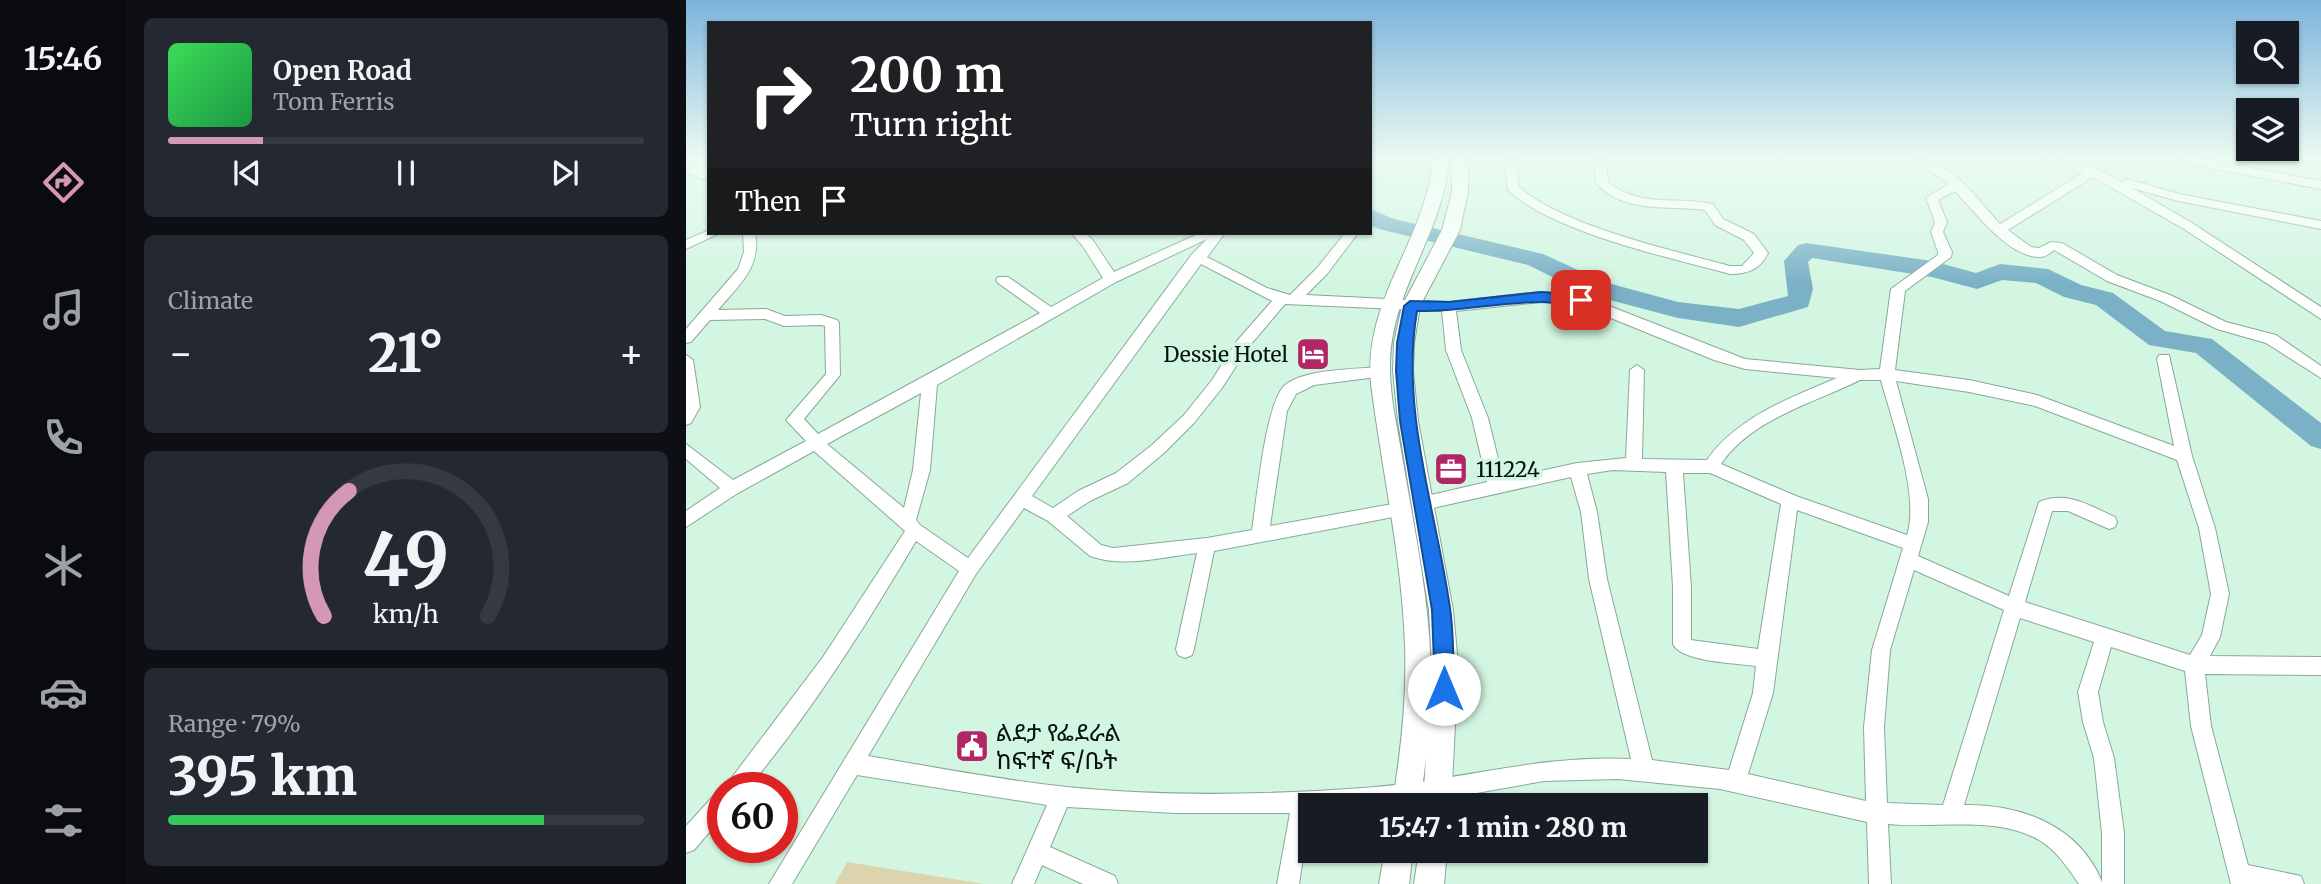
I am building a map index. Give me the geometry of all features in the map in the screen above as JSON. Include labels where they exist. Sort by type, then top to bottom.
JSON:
[{"type":"main road","points":[[1437,233],[1439,200]]},
{"type":"main road","points":[[1408,793],[1417,738],[1420,669],[1413,593],[1398,510],[1380,372],[1383,336],[1455,200]]},
{"type":"main road","points":[[1400,305],[1408,421],[1441,610],[1445,665],[1438,793]]},
{"type":"main road","points":[[1394,884],[1397,863]]},
{"type":"main road","points":[[1429,884],[1431,863]]},
{"type":"street","points":[[1524,200],[1604,233],[1730,270],[1745,270],[1759,258],[1761,253],[1749,237],[1719,222],[1709,207],[1650,204],[1635,200]]},
{"type":"street","points":[[1880,884],[1874,727],[1881,650],[1920,522],[1920,499],[1886,374],[1898,289],[1944,257],[1945,252],[1937,232],[1941,222],[1934,200]]},
{"type":"street","points":[[1971,200],[1999,230],[2027,251],[2037,254],[2050,246],[2057,246],[2112,278],[2165,298],[2222,326],[2272,340],[2321,373]]},
{"type":"street","points":[[1999,230],[2052,200]]},
{"type":"street","points":[[2144,200],[2188,226],[2321,314]]},
{"type":"street","points":[[2195,200],[2321,225]]},
{"type":"street","points":[[686,246],[710,235]]},
{"type":"street","points":[[686,338],[708,315],[749,262],[749,235]]},
{"type":"street","points":[[1078,235],[1087,242],[1111,279]]},
{"type":"street","points":[[686,520],[732,488],[930,382],[1049,313],[1111,279],[1206,235]]},
{"type":"street","points":[[780,884],[970,569],[1198,257],[1209,235]]},
{"type":"street","points":[[1054,516],[1084,496],[1122,478],[1181,427],[1217,384],[1242,345],[1350,235]]},
{"type":"street","points":[[1198,257],[1262,291],[1287,299],[1449,307],[1541,297],[1581,300],[1745,364],[1860,375],[1886,374],[1969,386],[2037,401],[2184,456]]},
{"type":"street","points":[[1003,280],[1049,313]]},
{"type":"street","points":[[1449,307],[1447,322],[1458,362],[1480,417],[1497,488]]},
{"type":"street","points":[[708,315],[766,314],[784,321],[828,320],[832,323],[833,375],[794,420],[809,432],[816,443],[911,525],[970,569]]},
{"type":"street","points":[[686,359],[692,407],[686,419]]},
{"type":"street","points":[[2164,359],[2184,456],[2207,528],[2220,594],[2211,637],[2194,666],[2201,726],[2241,879],[2293,884]]},
{"type":"street","points":[[1634,464],[1637,370]]},
{"type":"street","points":[[1260,534],[1279,411],[1290,390],[1311,380],[1380,372]]},
{"type":"street","points":[[1711,467],[1725,446],[1749,429],[1803,400],[1860,375]]},
{"type":"street","points":[[746,772],[805,696],[856,623],[911,525],[924,457],[930,382]]},
{"type":"street","points":[[686,450],[732,488]]},
{"type":"street","points":[[1424,503],[1577,469],[1634,464],[1711,467],[1913,552],[2014,606],[2105,637],[2194,666],[2321,666]]},
{"type":"street","points":[[1674,465],[1682,587],[1682,644],[1688,648],[1766,659]]},
{"type":"street","points":[[1577,469],[1589,512],[1598,579],[1644,771]]},
{"type":"street","points":[[1023,499],[1054,516],[1096,551],[1113,555],[1207,545],[1398,510]]},
{"type":"street","points":[[1735,782],[1763,693],[1790,501]]},
{"type":"street","points":[[1950,815],[2045,508],[2052,503],[2064,503],[2109,522]]},
{"type":"street","points":[[1185,649],[1207,545]]},
{"type":"street","points":[[2105,637],[2088,692],[2093,722],[2104,758],[2113,833],[2113,884]]},
{"type":"street","points":[[852,764],[1061,797],[1139,802],[1298,801]]},
{"type":"street","points":[[1461,793],[1577,768],[1644,771],[1735,782],[1879,814],[1995,815],[2030,822],[2057,837],[2083,867],[2092,884]]},
{"type":"street","points":[[1023,884],[1061,797]]},
{"type":"street","points":[[686,842],[707,818]]},
{"type":"street","points":[[1288,884],[1298,829]]},
{"type":"street","points":[[1038,852],[1107,884]]},
{"type":"shaded area","points":[[847,862],[984,884],[835,884]]},
{"type":"waterway","points":[[1372,217],[1387,224],[1535,259],[1596,288],[1678,310],[1739,318],[1799,301],[1801,289],[1796,261],[1806,250],[1932,269],[1977,281],[2000,272],[2040,275],[2073,291],[2104,299],[2158,339],[2203,345],[2321,438]]},
{"type":"place","name":"Dessie Hotel","points":[[1313,354]]},
{"type":"place","name":"111224","points":[[1451,469]]},
{"type":"place","name":"ልደታ የፌደራል ከፍተኛ ፍ/ቤት","points":[[972,746]]},
{"type":"route","points":[[1444,689],[1441,610],[1408,421],[1403,371],[1410,306],[1449,307],[1541,297],[1581,300]]}]
